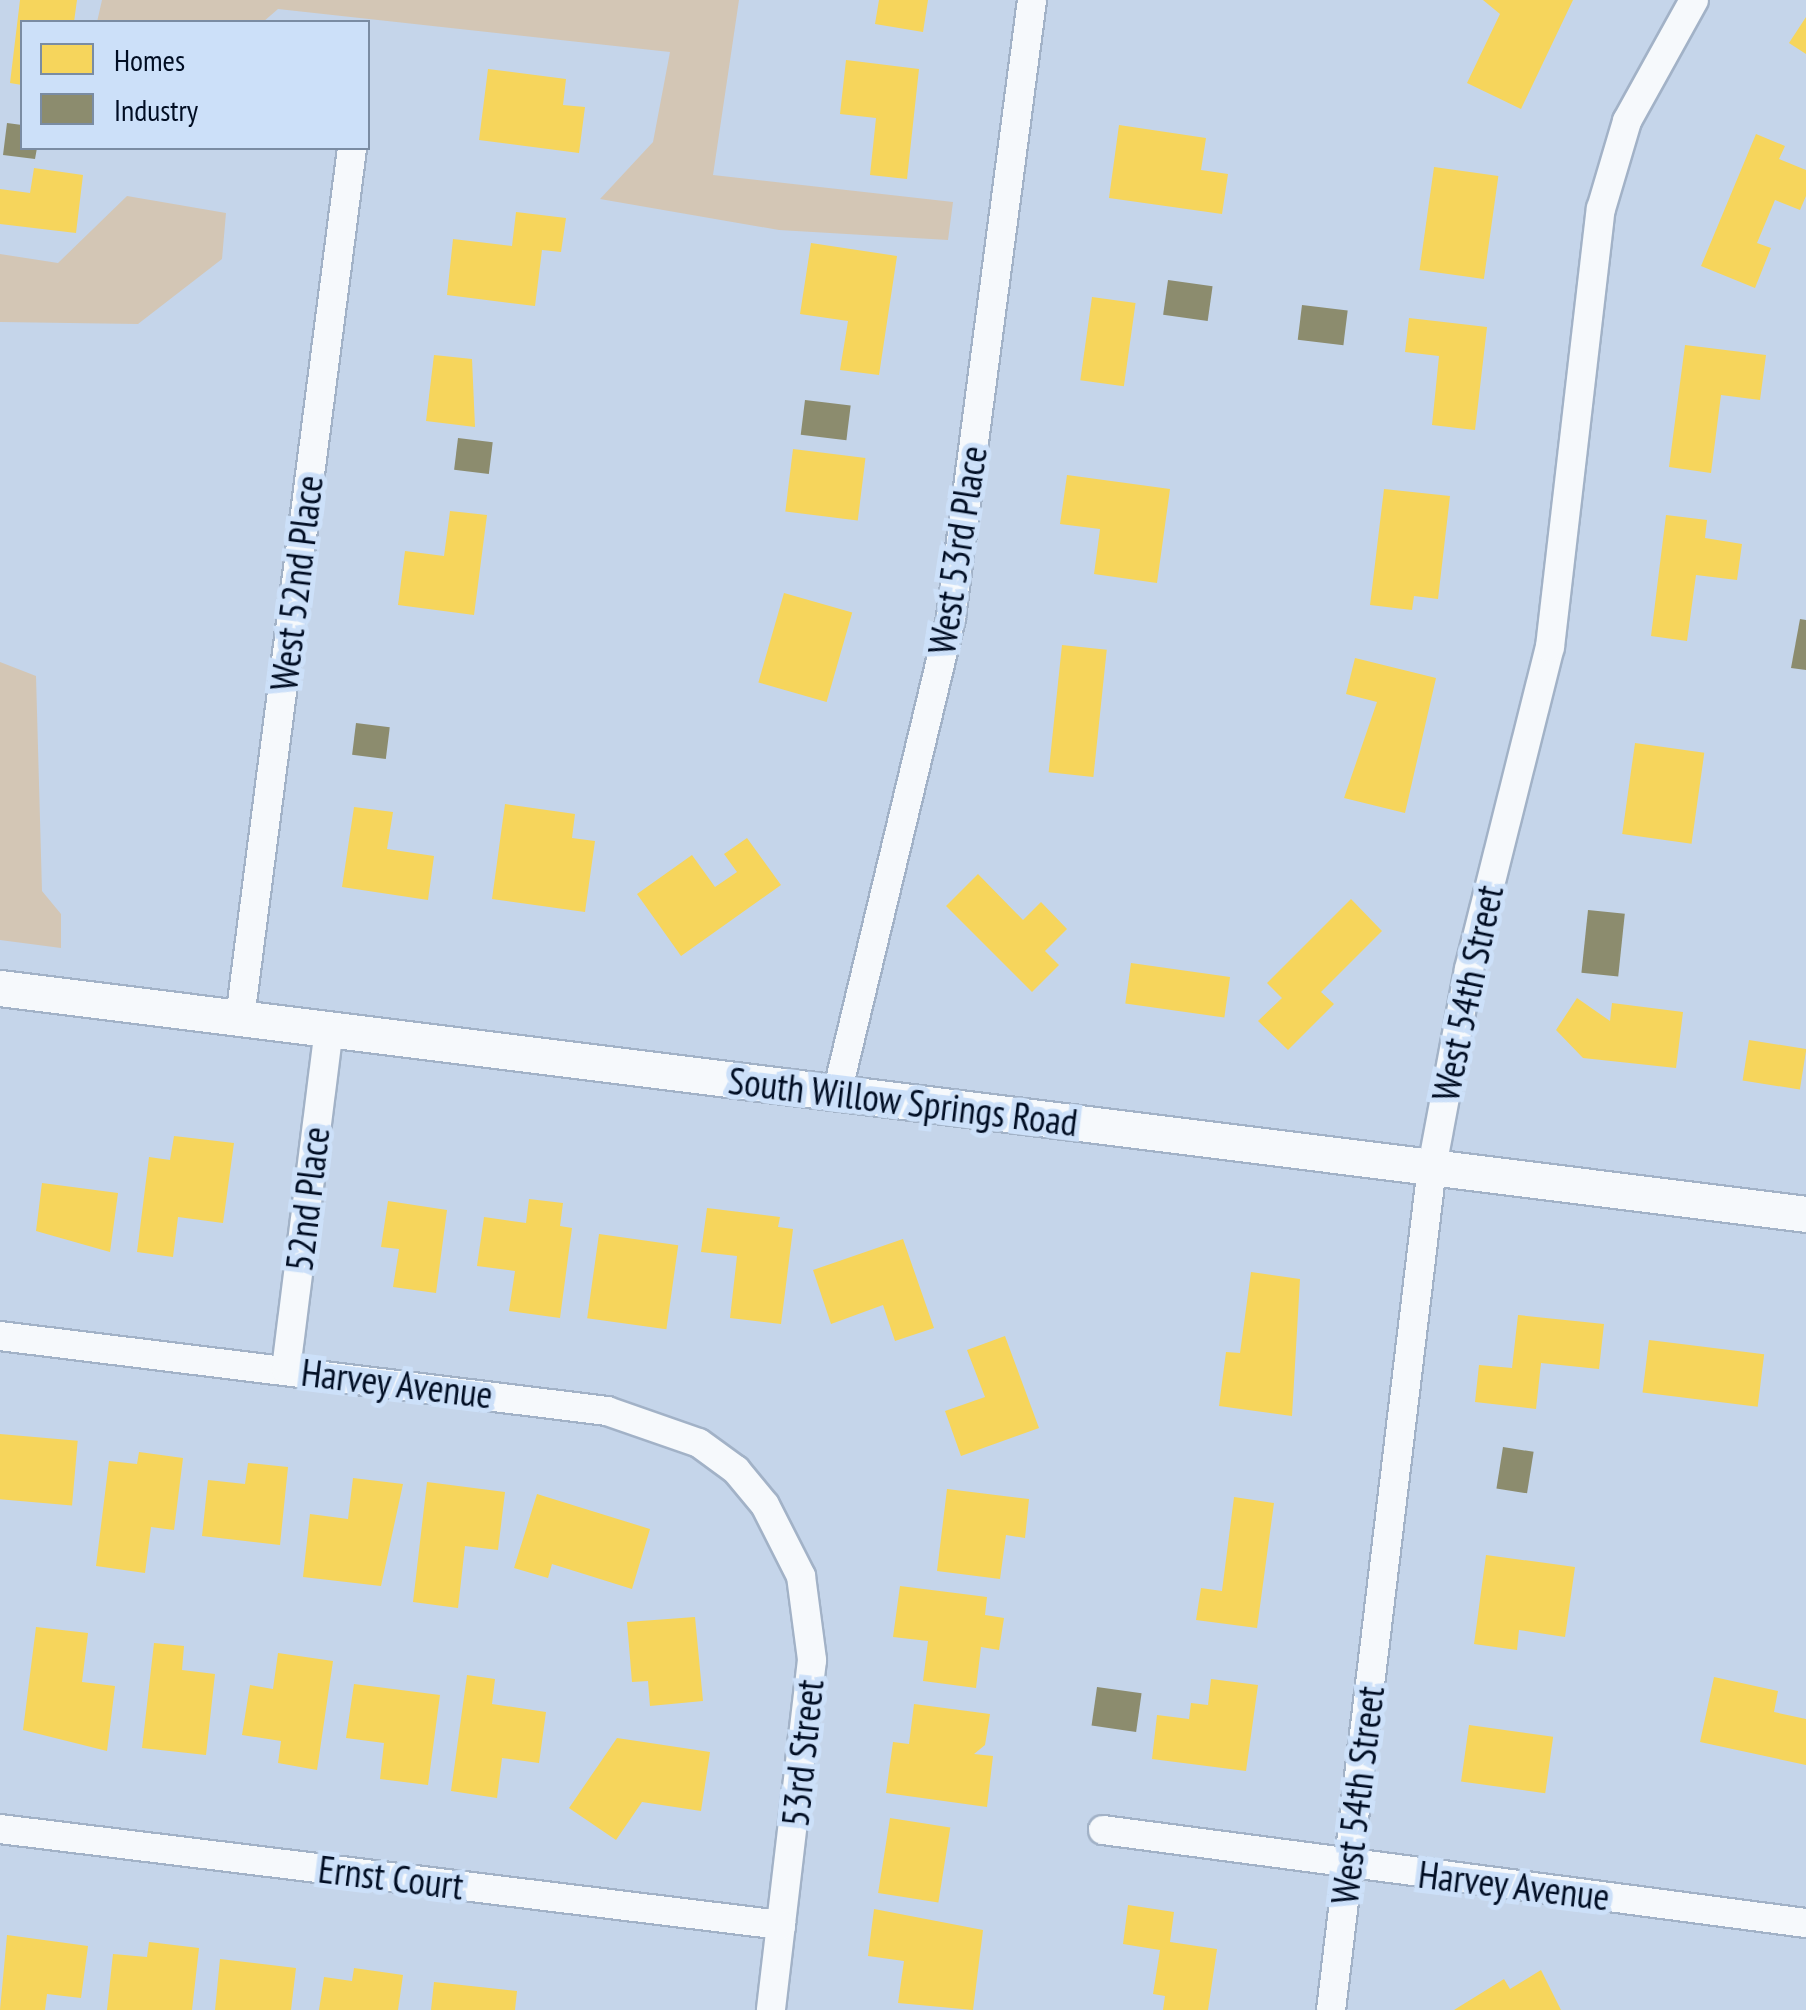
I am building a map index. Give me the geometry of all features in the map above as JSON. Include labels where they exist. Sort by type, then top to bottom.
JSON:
[{"type":"street","name":"West 53rd Place","points":[[838,1093],[951,617],[1032,0]]},
{"type":"street","name":"West 54th Street","points":[[1331,2010],[1432,1168],[1468,969],[1550,647],[1600,209],[1627,121],[1694,0]]},
{"type":"street","name":"West 52nd Place","points":[[240,1018],[352,150]]},
{"type":"street","name":"South Willow Springs Road","points":[[0,988],[1806,1214]]},
{"type":"street","name":"52nd Place","points":[[286,1370],[329,1029]]},
{"type":"street","name":"Harvey Avenue","points":[[0,1336],[286,1370],[638,1420],[698,1444],[765,1504]]},
{"type":"street","name":"53rd Street","points":[[765,1504],[800,1576],[812,1660],[771,2010]]},
{"type":"street","name":"Ernst Court","points":[[0,1829],[781,1925]]},
{"type":"street","name":"Harvey Avenue","points":[[1103,1830],[1806,1923]]},
{"type":"shaded area","points":[[102,0],[739,0],[713,175],[953,202],[948,240],[779,230],[600,199],[653,142],[670,52],[278,9],[265,20],[97,20]]},
{"type":"shaded area","points":[[127,196],[226,213],[222,259],[138,324],[0,322],[0,254],[58,263]]},
{"type":"shaded area","points":[[0,662],[36,676],[42,891],[61,914],[61,948],[0,940]]},
{"type":"building: Homes","points":[[20,0],[77,0],[74,20],[20,20],[20,85],[10,83]]},
{"type":"building: Homes","points":[[879,0],[928,0],[923,32],[875,24]]},
{"type":"building: Homes","points":[[1483,0],[1573,0],[1521,109],[1467,83],[1500,14]]},
{"type":"building: Homes","points":[[1806,17],[1806,54],[1789,43]]},
{"type":"building: Homes","points":[[846,60],[919,69],[907,179],[870,175],[876,118],[840,114]]},
{"type":"building: Homes","points":[[488,69],[566,79],[563,105],[585,107],[579,153],[479,140]]},
{"type":"building: Homes","points":[[1119,125],[1206,138],[1201,170],[1228,174],[1222,214],[1109,198]]},
{"type":"building: Homes","points":[[1756,134],[1785,146],[1779,159],[1806,170],[1806,196],[1800,210],[1775,200],[1757,243],[1771,248],[1755,288],[1701,266]]},
{"type":"building: Homes","points":[[1434,167],[1498,176],[1484,279],[1420,270]]},
{"type":"building: Homes","points":[[34,168],[83,175],[76,233],[0,224],[0,189],[30,193]]},
{"type":"building: Homes","points":[[516,212],[566,218],[561,252],[542,250],[535,306],[447,295],[453,239],[512,246]]},
{"type":"building: Homes","points":[[811,243],[897,256],[879,375],[840,370],[848,321],[800,314]]},
{"type":"building: Homes","points":[[1092,297],[1136,303],[1124,386],[1080,380]]},
{"type":"building: Homes","points":[[1409,318],[1487,327],[1475,430],[1432,425],[1439,356],[1405,352]]},
{"type":"building: Homes","points":[[1685,345],[1766,355],[1760,400],[1721,395],[1711,473],[1669,467]]},
{"type":"building: Homes","points":[[434,355],[472,359],[475,427],[426,421]]},
{"type":"building: Homes","points":[[793,449],[865,458],[858,520],[785,512]]},
{"type":"building: Homes","points":[[1067,475],[1170,489],[1157,583],[1094,574],[1100,529],[1060,524]]},
{"type":"building: Homes","points":[[1384,489],[1450,496],[1438,599],[1414,596],[1412,610],[1370,605]]},
{"type":"building: Homes","points":[[450,511],[487,515],[474,615],[398,605],[405,551],[444,556]]},
{"type":"building: Homes","points":[[1666,515],[1707,520],[1705,538],[1742,544],[1737,580],[1696,575],[1687,641],[1651,636]]},
{"type":"building: Homes","points":[[784,593],[852,613],[827,702],[758,682]]},
{"type":"building: Homes","points":[[1062,645],[1107,650],[1093,777],[1049,772]]},
{"type":"building: Homes","points":[[1355,658],[1436,678],[1405,813],[1344,798],[1377,702],[1346,694]]},
{"type":"building: Homes","points":[[1635,743],[1704,753],[1692,844],[1622,834]]},
{"type":"building: Homes","points":[[505,804],[575,814],[572,838],[595,841],[585,912],[492,899]]},
{"type":"building: Homes","points":[[354,807],[393,812],[387,849],[434,856],[428,900],[342,887]]},
{"type":"building: Homes","points":[[747,838],[781,885],[681,956],[637,894],[692,855],[715,887],[737,872],[724,854]]},
{"type":"building: Homes","points":[[978,874],[1023,920],[1041,902],[1067,929],[1045,951],[1059,965],[1032,992],[946,906]]},
{"type":"building: Homes","points":[[1351,899],[1382,931],[1321,992],[1334,1004],[1288,1050],[1258,1021],[1282,998],[1267,983]]},
{"type":"building: Homes","points":[[1131,963],[1230,977],[1224,1018],[1125,1004]]},
{"type":"building: Homes","points":[[1577,998],[1610,1021],[1612,1003],[1683,1012],[1676,1068],[1583,1058],[1556,1030]]},
{"type":"building: Homes","points":[[1749,1040],[1806,1049],[1800,1090],[1743,1080]]},
{"type":"building: Homes","points":[[174,1136],[234,1143],[223,1223],[178,1217],[173,1257],[137,1252],[149,1157],[170,1160]]},
{"type":"building: Homes","points":[[42,1183],[118,1193],[110,1252],[36,1231]]},
{"type":"building: Homes","points":[[529,1199],[563,1203],[560,1226],[572,1228],[560,1318],[509,1311],[515,1271],[477,1266],[484,1217],[526,1223]]},
{"type":"building: Homes","points":[[388,1201],[447,1210],[436,1293],[393,1287],[399,1249],[381,1247]]},
{"type":"building: Homes","points":[[707,1208],[780,1217],[778,1227],[793,1229],[781,1324],[730,1318],[737,1256],[701,1252]]},
{"type":"building: Homes","points":[[599,1234],[678,1245],[666,1329],[587,1318]]},
{"type":"building: Homes","points":[[903,1239],[934,1328],[895,1341],[883,1305],[831,1324],[813,1270]]},
{"type":"building: Homes","points":[[1251,1272],[1300,1279],[1292,1416],[1219,1406],[1226,1352],[1240,1353]]},
{"type":"building: Homes","points":[[1518,1315],[1604,1324],[1599,1369],[1541,1363],[1536,1409],[1475,1402],[1479,1365],[1512,1368]]},
{"type":"building: Homes","points":[[1005,1336],[1039,1428],[961,1456],[945,1411],[985,1397],[967,1350]]},
{"type":"building: Homes","points":[[1649,1340],[1764,1354],[1758,1407],[1643,1393]]},
{"type":"building: Homes","points":[[0,1434],[78,1441],[72,1506],[0,1499]]},
{"type":"building: Homes","points":[[139,1452],[183,1458],[174,1530],[151,1527],[145,1573],[96,1566],[109,1461],[137,1464]]},
{"type":"building: Homes","points":[[248,1463],[288,1467],[280,1545],[202,1536],[208,1480],[245,1484]]},
{"type":"building: Homes","points":[[353,1478],[403,1484],[381,1586],[303,1577],[310,1514],[348,1519]]},
{"type":"building: Homes","points":[[427,1482],[505,1492],[498,1550],[465,1546],[458,1608],[413,1602]]},
{"type":"building: Homes","points":[[947,1489],[1029,1499],[1025,1538],[1006,1535],[1000,1579],[937,1571]]},
{"type":"building: Homes","points":[[537,1494],[650,1529],[632,1589],[552,1564],[548,1578],[514,1568]]},
{"type":"building: Homes","points":[[1234,1497],[1274,1503],[1257,1628],[1196,1620],[1201,1588],[1222,1591]]},
{"type":"building: Homes","points":[[1486,1555],[1575,1567],[1565,1637],[1519,1630],[1517,1650],[1474,1644]]},
{"type":"building: Homes","points":[[900,1586],[987,1597],[985,1615],[1004,1618],[999,1650],[981,1647],[976,1688],[923,1681],[928,1641],[893,1637]]},
{"type":"building: Homes","points":[[695,1617],[703,1701],[650,1706],[648,1681],[632,1682],[627,1622]]},
{"type":"building: Homes","points":[[36,1627],[88,1633],[82,1682],[115,1686],[107,1751],[23,1730]]},
{"type":"building: Homes","points":[[154,1643],[184,1646],[182,1670],[215,1674],[206,1755],[142,1748]]},
{"type":"building: Homes","points":[[278,1653],[333,1661],[317,1770],[278,1763],[281,1741],[242,1735],[250,1685],[273,1689]]},
{"type":"building: Homes","points":[[467,1675],[495,1679],[492,1704],[546,1712],[539,1763],[502,1758],[497,1798],[451,1791]]},
{"type":"building: Homes","points":[[1714,1677],[1778,1691],[1774,1712],[1806,1719],[1806,1765],[1700,1742]]},
{"type":"building: Homes","points":[[1211,1679],[1258,1685],[1246,1771],[1152,1759],[1157,1715],[1189,1719],[1191,1703],[1208,1705]]},
{"type":"building: Homes","points":[[354,1684],[440,1695],[428,1785],[380,1779],[384,1743],[346,1738]]},
{"type":"building: Homes","points":[[914,1704],[990,1714],[985,1745],[974,1754],[993,1756],[987,1807],[886,1793],[893,1742],[909,1744]]},
{"type":"building: Homes","points":[[1469,1725],[1553,1737],[1545,1793],[1461,1781]]},
{"type":"building: Homes","points":[[617,1738],[710,1752],[701,1811],[642,1802],[616,1840],[569,1808]]},
{"type":"building: Homes","points":[[890,1818],[950,1828],[938,1903],[878,1893]]},
{"type":"building: Homes","points":[[1128,1905],[1174,1912],[1170,1942],[1217,1949],[1208,2010],[1163,2010],[1165,1996],[1153,1994],[1160,1950],[1123,1944]]},
{"type":"building: Homes","points":[[874,1909],[983,1930],[973,2010],[898,2003],[904,1961],[868,1956]]},
{"type":"building: Homes","points":[[7,1935],[88,1946],[81,1998],[47,1994],[45,2010],[0,2010]]},
{"type":"building: Homes","points":[[149,1942],[199,1948],[192,2010],[107,2010],[113,1954],[147,1957]]},
{"type":"building: Homes","points":[[220,1959],[296,1968],[291,2010],[215,2010]]},
{"type":"building: Homes","points":[[354,1968],[403,1975],[398,2010],[319,2010],[324,1977],[352,1981]]},
{"type":"building: Homes","points":[[1541,1970],[1561,2010],[1454,2010],[1504,1979],[1510,1989]]},
{"type":"building: Homes","points":[[434,1982],[517,1991],[515,2010],[431,2010]]},
{"type":"building: Industry","points":[[7,123],[20,125],[20,150],[37,150],[35,159],[3,155]]},
{"type":"building: Industry","points":[[1168,280],[1213,286],[1208,321],[1163,315]]},
{"type":"building: Industry","points":[[1302,305],[1348,311],[1343,345],[1298,340]]},
{"type":"building: Industry","points":[[805,400],[851,406],[846,440],[801,435]]},
{"type":"building: Industry","points":[[458,438],[493,442],[489,474],[454,470]]},
{"type":"building: Industry","points":[[1800,619],[1806,620],[1806,670],[1791,668]]},
{"type":"building: Industry","points":[[356,723],[390,727],[386,759],[352,755]]},
{"type":"building: Industry","points":[[1588,910],[1625,914],[1618,977],[1581,973]]},
{"type":"building: Industry","points":[[1503,1447],[1534,1452],[1527,1493],[1496,1488]]},
{"type":"building: Industry","points":[[1097,1687],[1142,1693],[1136,1732],[1092,1726]]}]
